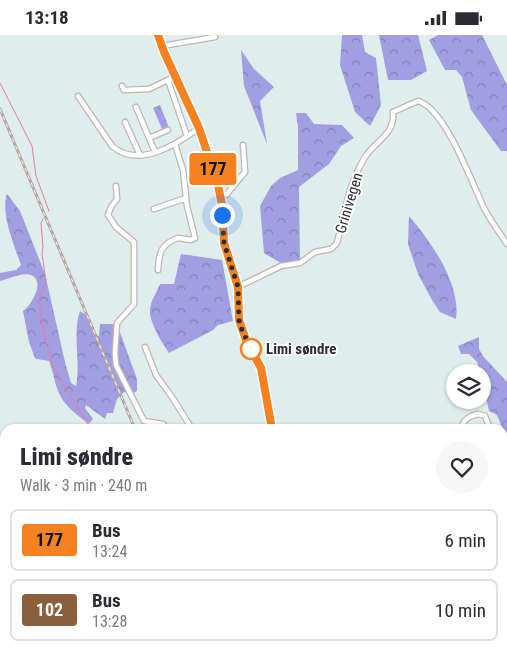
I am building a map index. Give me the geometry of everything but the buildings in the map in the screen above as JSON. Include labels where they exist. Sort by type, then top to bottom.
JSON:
[{"type":"main road","points":[[158,35],[170,78],[199,128],[221,197],[224,243],[238,287],[240,325],[261,368],[271,424]]},
{"type":"street","points":[[162,46],[215,37]]},
{"type":"street","points":[[122,87],[124,90],[148,89],[170,78],[187,136]]},
{"type":"street","points":[[78,95],[112,146],[129,155],[154,152],[175,144],[199,128]]},
{"type":"street","name":"Grinivegen","points":[[238,287],[281,266],[296,265],[314,252],[326,251],[334,247],[337,243],[346,202],[365,157],[393,125],[393,112],[418,101],[428,107],[439,119],[459,153],[485,209],[507,244]]},
{"type":"street","points":[[138,108],[154,152]]},
{"type":"street","points":[[125,122],[140,155]]},
{"type":"street","points":[[149,138],[168,130]]},
{"type":"street","points":[[158,270],[159,255],[162,250],[178,238],[195,239],[186,198],[183,170],[175,144]]},
{"type":"street","points":[[221,197],[226,195],[245,172],[244,145]]},
{"type":"street","points":[[116,186],[117,199],[110,207],[108,215],[116,227],[134,242],[135,297],[132,307],[117,323],[115,362],[144,421],[163,424]]},
{"type":"street","points":[[154,209],[186,198]]},
{"type":"street","points":[[145,347],[160,381],[189,424]]},
{"type":"street","points":[[463,424],[473,415],[482,414],[485,416],[488,424]]},
{"type":"green space","points":[[342,35],[362,35],[365,52],[376,58],[381,105],[370,126],[355,112],[340,65]]},
{"type":"green space","points":[[379,35],[418,35],[427,71],[411,80],[388,80]]},
{"type":"green space","points":[[438,35],[482,35],[507,85],[507,151],[501,151],[471,110],[462,77],[456,70],[445,70],[429,40]]},
{"type":"green space","points":[[241,50],[254,69],[274,87],[260,101],[267,144],[244,86]]},
{"type":"green space","points":[[160,105],[169,128],[163,131],[153,108]]},
{"type":"green space","points":[[296,113],[306,113],[314,124],[342,125],[354,138],[341,146],[329,164],[299,187],[300,263],[284,265],[264,253],[260,206],[271,186],[280,178],[298,170],[298,127]]},
{"type":"green space","points":[[7,194],[20,211],[45,274],[71,383],[76,386],[78,367],[77,329],[80,311],[86,315],[95,335],[99,336],[100,324],[117,324],[137,379],[137,391],[131,394],[124,392],[117,399],[113,413],[107,413],[105,419],[86,405],[85,408],[93,419],[90,423],[76,414],[60,395],[49,361],[35,358],[29,342],[23,311],[30,304],[36,293],[37,282],[35,278],[24,274],[0,281],[0,273],[16,270],[21,265],[12,240],[5,211]]},
{"type":"green space","points":[[409,216],[435,251],[449,277],[454,291],[456,319],[440,312],[418,274],[408,244]]},
{"type":"green space","points":[[181,254],[222,260],[233,321],[218,325],[213,330],[169,353],[154,326],[150,315],[150,307],[160,284],[174,284]]},
{"type":"green space","points":[[479,337],[479,349],[490,364],[478,364],[469,354],[461,354],[458,346]]},
{"type":"green space","points":[[491,365],[507,382],[507,424],[501,424],[497,415],[489,409],[491,409]]},
{"type":"waterway","points":[[0,83],[32,146],[36,176],[49,211]]},
{"type":"waterway","points":[[43,219],[41,223],[42,254],[46,281],[39,301],[45,339],[54,369],[89,424]]},
{"type":"railway","points":[[0,109],[133,424]]},
{"type":"bus line","name":"177","points":[[158,35],[199,128],[218,185],[222,205],[224,243],[238,287],[239,320],[246,340],[261,368],[271,424]]},
{"type":"place","name":"Limi søndre","points":[[251,349]]},
{"type":"route","points":[[222,215],[224,243],[238,287],[239,320],[251,349]]}]
